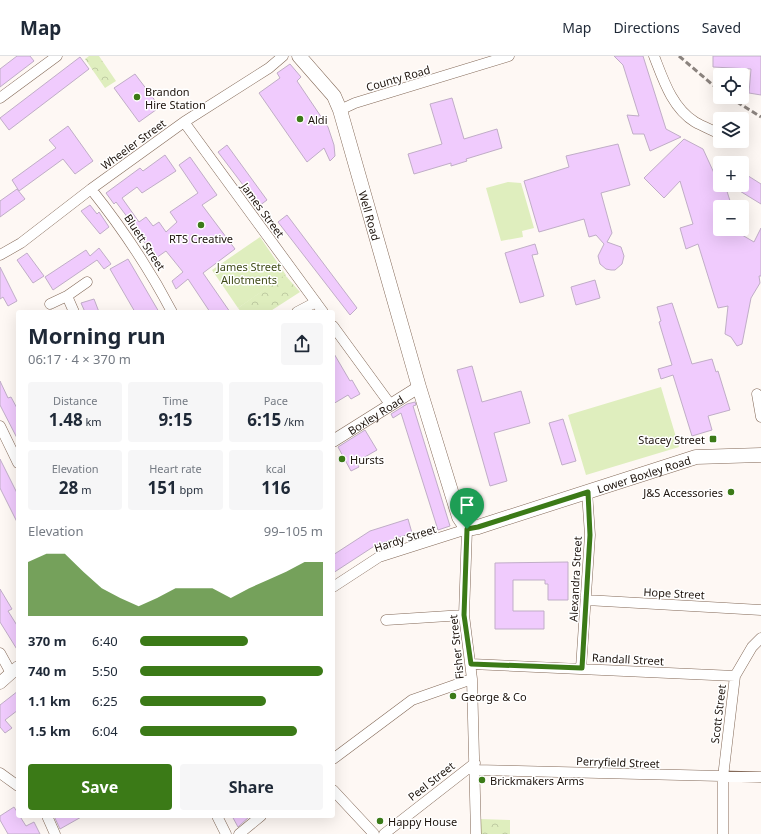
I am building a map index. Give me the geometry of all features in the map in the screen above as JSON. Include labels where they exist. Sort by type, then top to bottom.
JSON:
[{"type":"main road","name":"Well Road","points":[[299,56],[334,96],[340,110],[419,387]]},
{"type":"main road","points":[[419,387],[458,517],[467,529]]},
{"type":"main road","name":"Lower Boxley Road","points":[[467,529],[478,527],[696,457],[761,455]]},
{"type":"street","points":[[0,98],[57,56]]},
{"type":"street","name":"Wheeler Street","points":[[0,255],[21,243],[91,189],[184,122],[269,68],[283,56]]},
{"type":"street","name":"County Road","points":[[340,110],[355,103],[509,56]]},
{"type":"street","points":[[654,56],[665,85],[676,104],[693,121],[713,131]]},
{"type":"street","name":"James Street","points":[[184,122],[322,310]]},
{"type":"street","name":"Bluett Street","points":[[91,189],[115,218],[143,259],[171,310]]},
{"type":"street","points":[[50,304],[68,296],[86,282]]},
{"type":"street","points":[[68,296],[73,310]]},
{"type":"street","points":[[301,310],[316,302]]},
{"type":"street","points":[[335,329],[390,404]]},
{"type":"street","name":"Boxley Road","points":[[335,440],[419,387]]},
{"type":"street","points":[[757,394],[761,417]]},
{"type":"street","points":[[0,426],[16,459]]},
{"type":"street","name":"Alexandra Street","points":[[582,668],[590,535],[588,492]]},
{"type":"street","name":"Hardy Street","points":[[335,586],[379,557],[467,529]]},
{"type":"street","name":"Fisher Street","points":[[467,529],[464,615],[472,679],[476,834]]},
{"type":"street","name":"Hope Street","points":[[586,600],[761,610]]},
{"type":"street","points":[[386,620],[464,615]]},
{"type":"street","name":"Scott Street","points":[[722,834],[723,777],[735,676],[752,647],[761,638]]},
{"type":"street","points":[[0,653],[14,670],[0,683]]},
{"type":"street","name":"Randall Street","points":[[471,664],[735,676]]},
{"type":"street","points":[[335,758],[412,700],[472,679]]},
{"type":"street","name":"Perryfield Street","points":[[475,766],[723,777],[761,777]]},
{"type":"street","name":"Peel Street","points":[[384,834],[475,766]]},
{"type":"street","points":[[0,773],[16,785]]},
{"type":"street","points":[[335,792],[374,834]]},
{"type":"street","points":[[48,818],[55,834]]},
{"type":"street","points":[[218,818],[226,834]]},
{"type":"street","points":[[239,834],[259,818]]},
{"type":"green space","points":[[89,56],[99,56],[116,81],[105,88],[85,59]]},
{"type":"green space","points":[[508,182],[521,183],[534,228],[522,231],[523,237],[501,241],[486,188]]},
{"type":"green space","name":"James Street Allotments","points":[[260,237],[286,275],[238,308],[212,270]]},
{"type":"green space","points":[[285,275],[300,292],[272,310],[240,310],[238,308]]},
{"type":"green space","points":[[661,387],[679,447],[586,475],[568,415]]},
{"type":"green space","points":[[479,819],[510,820],[510,834],[480,834]]},
{"type":"building","points":[[17,56],[30,56],[34,61],[0,87],[0,69]]},
{"type":"building","points":[[614,56],[643,56],[666,129],[681,137],[650,151],[644,134],[633,134],[627,115],[639,116],[623,65]]},
{"type":"building","points":[[713,56],[761,56],[761,95],[749,93],[751,69],[713,67]]},
{"type":"building","points":[[80,57],[89,69],[9,130],[0,118]]},
{"type":"building","name":"Aldi","points":[[290,64],[301,77],[297,81],[328,127],[334,145],[335,156],[330,161],[324,148],[307,162],[259,93],[280,78],[277,73]]},
{"type":"building","name":"Brandon Hire Station","points":[[135,74],[160,107],[139,122],[114,88]]},
{"type":"building","points":[[452,98],[464,139],[497,129],[502,148],[466,159],[467,161],[451,166],[451,163],[414,174],[408,154],[442,144],[430,104]]},
{"type":"building","points":[[68,126],[93,161],[75,174],[63,159],[19,191],[12,180],[56,148],[49,140]]},
{"type":"building","points":[[684,139],[703,149],[713,171],[713,192],[727,192],[730,200],[713,200],[713,236],[744,236],[754,242],[761,228],[760,283],[751,298],[742,344],[737,346],[731,337],[725,334],[728,306],[718,308],[698,244],[686,249],[680,228],[693,224],[680,181],[664,198],[644,178]]},
{"type":"building","points":[[618,144],[630,185],[601,193],[612,233],[607,242],[621,247],[624,256],[622,264],[615,270],[611,270],[606,269],[600,264],[598,256],[604,244],[596,235],[589,237],[584,219],[539,232],[524,181],[569,167],[566,156]]},
{"type":"building","points":[[227,145],[267,200],[259,206],[218,152]]},
{"type":"building","points":[[165,155],[176,171],[142,193],[137,187],[122,198],[139,222],[146,217],[153,226],[159,222],[166,232],[177,222],[170,212],[198,193],[179,165],[190,157],[217,195],[202,205],[235,249],[203,273],[229,310],[209,310],[188,279],[176,289],[172,281],[183,272],[166,251],[156,258],[132,225],[130,226],[126,219],[128,218],[116,202],[114,204],[106,193],[140,168],[143,171]]},
{"type":"building","points":[[749,176],[761,184],[761,204],[741,192],[749,192]]},
{"type":"building","points":[[17,189],[25,199],[0,217],[0,201]]},
{"type":"building","points":[[90,205],[97,214],[99,212],[109,227],[100,234],[81,211]]},
{"type":"building","points":[[287,215],[357,308],[350,315],[278,222]]},
{"type":"building","points":[[535,244],[538,254],[532,255],[544,296],[520,303],[505,253]]},
{"type":"building","points":[[99,248],[111,264],[104,269],[97,260],[53,290],[45,277],[86,250],[90,256]]},
{"type":"building","points":[[27,253],[44,276],[33,283],[17,260]]},
{"type":"building","points":[[128,259],[158,310],[134,310],[110,269]]},
{"type":"building","points":[[0,267],[17,301],[8,306],[3,297],[0,299]]},
{"type":"building","points":[[595,280],[600,298],[576,305],[571,287]]},
{"type":"building","points":[[94,299],[98,310],[84,310],[81,303]]},
{"type":"building","points":[[672,303],[692,364],[712,359],[716,372],[718,371],[730,410],[708,416],[712,430],[692,436],[673,375],[661,379],[658,369],[672,365],[659,322],[661,321],[657,307]]},
{"type":"building","points":[[335,355],[350,381],[352,380],[360,394],[351,399],[348,395],[335,403]]},
{"type":"building","points":[[472,366],[482,402],[521,391],[530,423],[494,433],[507,481],[490,486],[457,370]]},
{"type":"building","points":[[0,381],[8,398],[11,397],[16,406],[16,436],[0,405]]},
{"type":"building","points":[[415,402],[416,405],[413,406],[450,526],[438,530],[401,413],[393,418],[391,414],[407,404]]},
{"type":"building","points":[[563,419],[576,461],[562,465],[549,423]]},
{"type":"building","points":[[365,430],[377,450],[356,462],[359,467],[351,471],[338,447]]},
{"type":"building","points":[[0,459],[16,491],[16,520],[0,488]]},
{"type":"building","points":[[408,519],[412,533],[376,545],[335,572],[335,554],[370,531]]},
{"type":"building","points":[[568,562],[568,600],[548,600],[548,584],[545,584],[545,580],[513,580],[513,611],[544,611],[544,629],[495,629],[495,563]]},
{"type":"building","points":[[0,589],[12,609],[8,611],[16,624],[16,648],[0,622]]},
{"type":"building","points":[[16,693],[16,712],[5,720],[12,728],[5,733],[0,727],[0,705]]},
{"type":"building","points":[[14,807],[16,810],[16,818],[21,818],[26,826],[34,822],[40,834],[8,834],[0,820],[0,816]]},
{"type":"building","points":[[55,818],[79,818],[60,829]]},
{"type":"building","points":[[233,818],[248,818],[238,827]]},
{"type":"railway","points":[[679,56],[713,85]]},
{"type":"railway","points":[[740,104],[761,117]]},
{"type":"place","name":"Brandon Hire Station","points":[[137,97]]},
{"type":"place","name":"Aldi","points":[[300,119]]},
{"type":"place","name":"RTS Creative","points":[[201,225]]},
{"type":"place","name":"Stacey Street","points":[[713,439]]},
{"type":"place","name":"Hursts","points":[[342,459]]},
{"type":"place","name":"J&S Accessories","points":[[731,492]]},
{"type":"place","name":"George & Co","points":[[453,696]]},
{"type":"place","name":"Brickmakers Arms","points":[[482,780]]},
{"type":"place","name":"Happy House","points":[[380,821]]},
{"type":"route","points":[[588,492],[590,535],[582,668],[471,664],[464,615],[467,529],[478,527],[588,492]]}]
